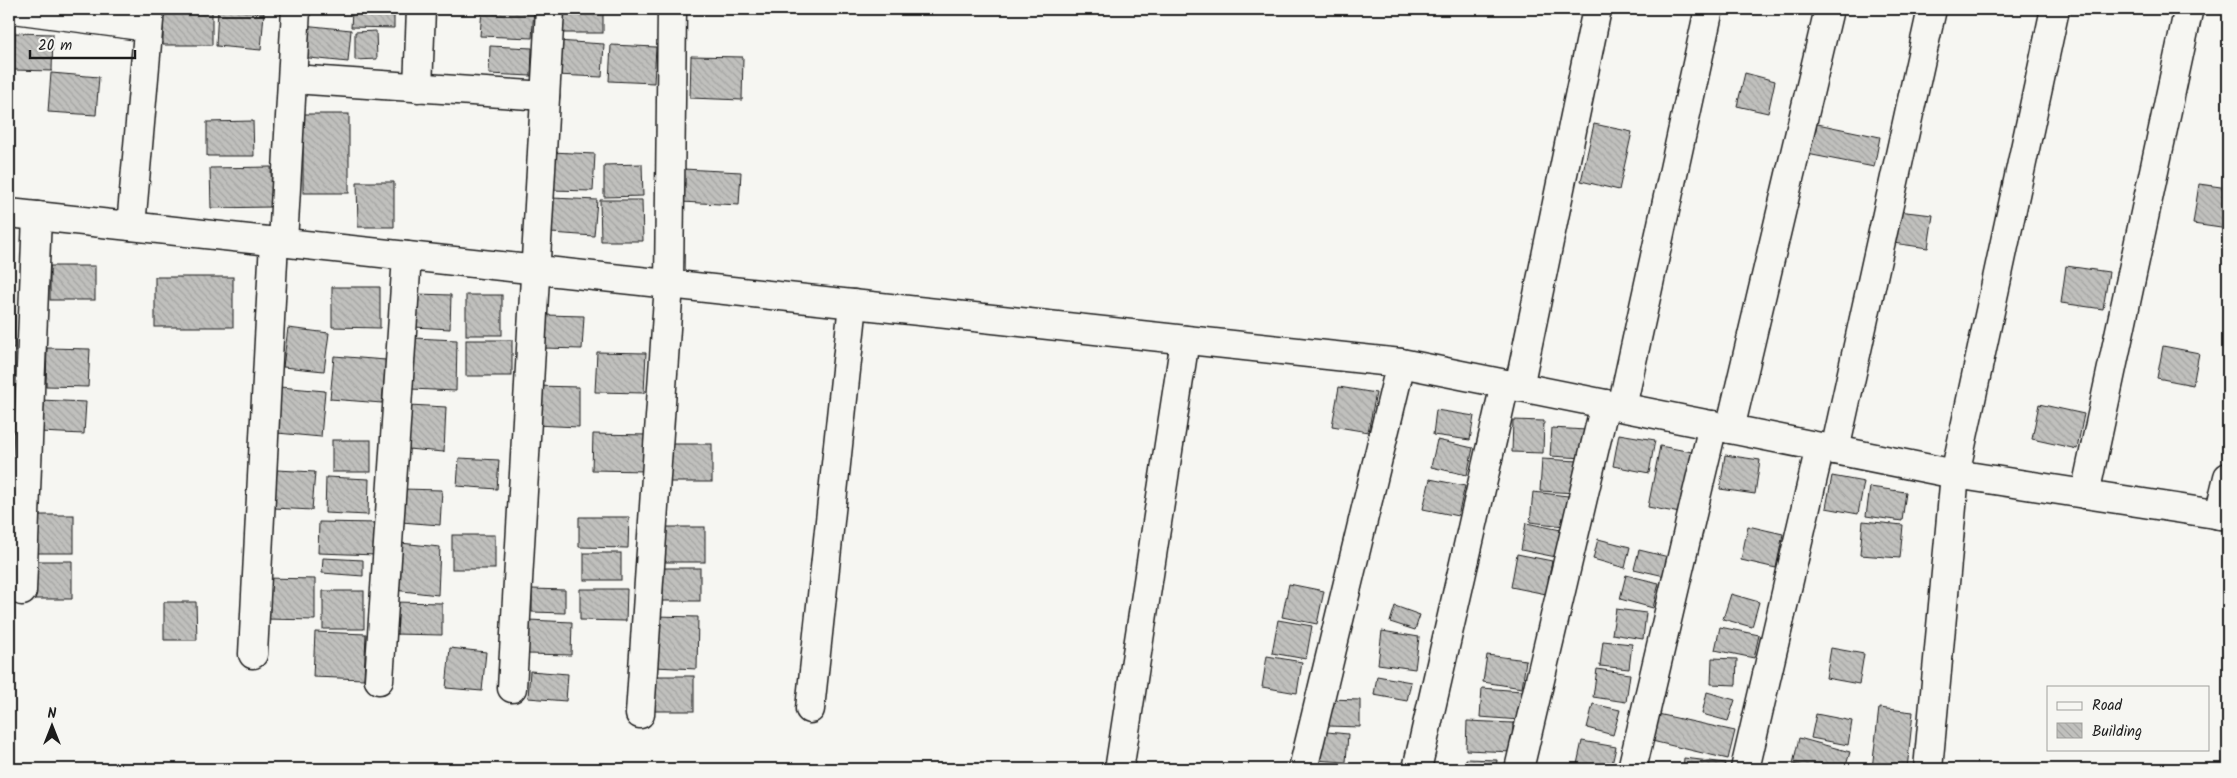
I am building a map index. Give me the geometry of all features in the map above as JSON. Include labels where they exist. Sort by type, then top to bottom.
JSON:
[{"type":"street","points":[[14,9],[149,18],[131,226]]},
{"type":"street","points":[[253,654],[278,242],[293,80],[296,9]]},
{"type":"street","points":[[418,88],[421,9]]},
{"type":"street","points":[[512,688],[550,9]]},
{"type":"street","points":[[640,714],[669,284],[672,9]]},
{"type":"street","points":[[1417,769],[1512,385],[1597,9]]},
{"type":"street","points":[[1519,769],[1614,406],[1709,9]]},
{"type":"street","points":[[1632,769],[1829,9]]},
{"type":"street","points":[[1745,769],[1827,449],[1932,9]]},
{"type":"street","points":[[1928,769],[1955,474],[2055,9]]},
{"type":"street","points":[[2085,494],[2188,12]]},
{"type":"street","points":[[293,80],[545,96]]},
{"type":"street","points":[[9,213],[1401,363],[1955,474],[2224,515],[2228,477]]},
{"type":"street","points":[[22,591],[37,216]]},
{"type":"street","points":[[379,680],[407,256]]},
{"type":"street","points":[[810,709],[853,304]]},
{"type":"street","points":[[1120,764],[1185,340]]},
{"type":"street","points":[[1303,769],[1401,363]]},
{"type":"building","points":[[163,9],[212,10],[212,45],[163,45]]},
{"type":"building","points":[[218,9],[264,13],[261,50],[216,46]]},
{"type":"building","points":[[482,9],[534,9],[532,38],[480,36]]},
{"type":"building","points":[[556,9],[603,9],[603,33],[556,33]]},
{"type":"building","points":[[352,12],[394,12],[394,28],[351,27]]},
{"type":"building","points":[[303,25],[351,30],[348,62],[300,57]]},
{"type":"building","points":[[376,31],[377,59],[355,60],[355,32]]},
{"type":"building","points":[[15,33],[53,34],[52,71],[14,70]]},
{"type":"building","points":[[556,41],[604,44],[602,77],[555,75]]},
{"type":"building","points":[[611,45],[656,47],[654,83],[609,81]]},
{"type":"building","points":[[490,46],[532,48],[531,76],[489,74]]},
{"type":"building","points":[[691,56],[743,57],[742,100],[690,98]]},
{"type":"building","points":[[51,73],[99,77],[96,115],[48,112]]},
{"type":"building","points":[[1745,73],[1775,81],[1768,113],[1737,106]]},
{"type":"building","points":[[303,114],[349,114],[349,193],[303,193]]},
{"type":"building","points":[[253,121],[254,156],[207,156],[207,122]]},
{"type":"building","points":[[1808,122],[1880,137],[1874,167],[1802,153]]},
{"type":"building","points":[[1594,124],[1632,132],[1619,190],[1581,181]]},
{"type":"building","points":[[551,152],[595,154],[593,191],[550,190]]},
{"type":"building","points":[[642,164],[643,196],[604,197],[604,165]]},
{"type":"building","points":[[271,167],[272,207],[211,208],[210,168]]},
{"type":"building","points":[[683,169],[741,172],[739,205],[681,202]]},
{"type":"building","points":[[357,182],[394,182],[394,227],[358,227]]},
{"type":"building","points":[[2199,184],[2228,188],[2228,229],[2193,224]]},
{"type":"building","points":[[552,198],[597,200],[594,236],[551,233]]},
{"type":"building","points":[[600,200],[642,200],[643,241],[601,241]]},
{"type":"building","points":[[1897,211],[1933,215],[1928,248],[1893,243]]},
{"type":"building","points":[[9,261],[11,261],[11,297],[9,297]]},
{"type":"building","points":[[50,266],[95,266],[95,300],[50,300]]},
{"type":"building","points":[[2066,266],[2109,272],[2103,309],[2061,303]]},
{"type":"building","points":[[155,277],[233,277],[233,327],[155,327]]},
{"type":"building","points":[[332,287],[380,287],[380,328],[332,327]]},
{"type":"building","points":[[416,294],[451,295],[450,329],[414,327]]},
{"type":"building","points":[[466,295],[502,295],[502,335],[466,335]]},
{"type":"building","points":[[9,315],[15,315],[14,348],[9,348]]},
{"type":"building","points":[[545,315],[584,316],[582,349],[543,348]]},
{"type":"building","points":[[288,328],[329,333],[324,371],[283,367]]},
{"type":"building","points":[[413,338],[457,340],[456,391],[411,389]]},
{"type":"building","points":[[466,340],[512,340],[512,376],[466,376]]},
{"type":"building","points":[[2163,346],[2199,353],[2193,385],[2157,378]]},
{"type":"building","points":[[47,348],[90,349],[88,387],[46,386]]},
{"type":"building","points":[[597,352],[646,353],[644,393],[595,392]]},
{"type":"building","points":[[334,356],[386,360],[382,403],[330,399]]},
{"type":"building","points":[[535,386],[579,387],[579,427],[534,425]]},
{"type":"building","points":[[280,387],[325,391],[321,437],[277,433]]},
{"type":"building","points":[[1339,387],[1376,393],[1368,432],[1332,426]]},
{"type":"building","points":[[40,400],[86,402],[84,434],[39,432]]},
{"type":"building","points":[[2039,404],[2084,414],[2077,449],[2032,439]]},
{"type":"building","points":[[409,405],[446,407],[444,452],[407,449]]},
{"type":"building","points":[[1436,410],[1474,416],[1470,440],[1433,435]]},
{"type":"building","points":[[1513,420],[1544,421],[1543,453],[1512,452]]},
{"type":"building","points":[[1552,428],[1586,430],[1584,458],[1550,456]]},
{"type":"building","points":[[593,434],[648,435],[647,471],[592,470]]},
{"type":"building","points":[[1619,434],[1655,440],[1649,473],[1613,466]]},
{"type":"building","points":[[332,440],[371,440],[371,472],[332,472]]},
{"type":"building","points":[[1437,440],[1473,448],[1467,475],[1431,467]]},
{"type":"building","points":[[669,444],[712,444],[712,482],[669,482]]},
{"type":"building","points":[[1660,446],[1692,452],[1680,513],[1648,507]]},
{"type":"building","points":[[1725,455],[1760,460],[1755,494],[1720,489]]},
{"type":"building","points":[[459,458],[499,460],[497,489],[457,486]]},
{"type":"building","points":[[1542,459],[1578,461],[1576,493],[1540,491]]},
{"type":"building","points":[[277,470],[315,472],[312,510],[274,508]]},
{"type":"building","points":[[1832,476],[1864,482],[1858,514],[1826,508]]},
{"type":"building","points":[[326,477],[369,479],[368,515],[325,513]]},
{"type":"building","points":[[1430,479],[1465,486],[1458,516],[1423,509]]},
{"type":"building","points":[[1870,487],[1906,492],[1902,521],[1866,516]]},
{"type":"building","points":[[402,489],[442,490],[440,525],[401,522]]},
{"type":"building","points":[[1533,492],[1568,496],[1564,526],[1530,522]]},
{"type":"building","points":[[33,515],[74,515],[74,553],[33,553]]},
{"type":"building","points":[[579,517],[629,517],[628,548],[579,547]]},
{"type":"building","points":[[1863,521],[1903,525],[1900,558],[1860,555]]},
{"type":"building","points":[[319,522],[378,523],[377,555],[318,553]]},
{"type":"building","points":[[1526,523],[1561,530],[1556,557],[1521,550]]},
{"type":"building","points":[[1748,526],[1783,534],[1776,568],[1741,560]]},
{"type":"building","points":[[665,527],[705,527],[705,562],[665,562]]},
{"type":"building","points":[[452,535],[495,535],[495,569],[452,569]]},
{"type":"building","points":[[1598,539],[1630,547],[1625,568],[1593,559]]},
{"type":"building","points":[[400,543],[440,547],[438,595],[394,590]]},
{"type":"building","points":[[1639,550],[1673,558],[1669,577],[1634,569]]},
{"type":"building","points":[[584,553],[621,553],[621,580],[584,580]]},
{"type":"building","points":[[1517,554],[1552,561],[1546,594],[1511,587]]},
{"type":"building","points":[[323,558],[363,560],[363,576],[322,573]]},
{"type":"building","points":[[34,561],[72,561],[72,599],[35,599]]},
{"type":"building","points":[[663,568],[700,568],[700,601],[663,601]]},
{"type":"building","points":[[1626,575],[1659,583],[1653,608],[1620,599]]},
{"type":"building","points":[[265,578],[315,579],[315,620],[265,619]]},
{"type":"building","points":[[1289,584],[1324,591],[1317,624],[1282,617]]},
{"type":"building","points":[[532,589],[565,590],[565,613],[532,612]]},
{"type":"building","points":[[580,589],[627,589],[626,621],[580,620]]},
{"type":"building","points":[[323,591],[364,591],[364,629],[323,629]]},
{"type":"building","points":[[1731,594],[1759,602],[1752,627],[1723,619]]},
{"type":"building","points":[[164,602],[196,602],[197,640],[164,640]]},
{"type":"building","points":[[394,602],[442,603],[442,635],[393,634]]},
{"type":"building","points":[[1395,606],[1420,615],[1415,630],[1390,622]]},
{"type":"building","points":[[1616,609],[1646,613],[1643,639],[1612,634]]},
{"type":"building","points":[[655,616],[698,617],[697,669],[654,667]]},
{"type":"building","points":[[528,620],[572,622],[571,655],[527,654]]},
{"type":"building","points":[[1278,620],[1312,626],[1306,659],[1272,653]]},
{"type":"building","points":[[1720,627],[1759,635],[1754,658],[1715,650]]},
{"type":"building","points":[[1382,631],[1419,637],[1415,669],[1378,664]]},
{"type":"building","points":[[315,632],[366,634],[364,679],[313,677]]},
{"type":"building","points":[[1603,641],[1632,644],[1629,669],[1600,666]]},
{"type":"building","points":[[450,648],[486,652],[482,691],[446,688]]},
{"type":"building","points":[[1831,648],[1864,654],[1859,684],[1826,678]]},
{"type":"building","points":[[1487,655],[1526,660],[1522,688],[1483,682]]},
{"type":"building","points":[[1267,656],[1302,662],[1297,693],[1262,687]]},
{"type":"building","points":[[1712,658],[1737,659],[1736,685],[1711,684]]},
{"type":"building","points":[[1597,669],[1630,674],[1626,702],[1593,697]]},
{"type":"building","points":[[530,671],[568,674],[566,701],[528,698]]},
{"type":"building","points":[[652,676],[694,676],[694,711],[652,711]]},
{"type":"building","points":[[1377,676],[1411,682],[1407,701],[1374,695]]},
{"type":"building","points":[[1482,688],[1522,691],[1520,720],[1480,717]]},
{"type":"building","points":[[1707,692],[1735,700],[1728,721],[1702,714]]},
{"type":"building","points":[[1329,699],[1360,700],[1360,727],[1329,726]]},
{"type":"building","points":[[1593,704],[1620,710],[1613,735],[1587,728]]},
{"type":"building","points":[[1879,708],[1913,712],[1907,769],[1872,769]]},
{"type":"building","points":[[1658,714],[1735,731],[1728,759],[1652,741]]},
{"type":"building","points":[[1816,714],[1852,721],[1848,745],[1811,738]]},
{"type":"building","points":[[1467,721],[1513,723],[1512,752],[1466,750]]},
{"type":"building","points":[[1317,731],[1348,734],[1346,762],[1315,760]]},
{"type":"building","points":[[1799,738],[1850,752],[1845,769],[1811,769],[1793,764]]},
{"type":"building","points":[[1582,741],[1616,747],[1611,769],[1576,769]]},
{"type":"building","points":[[1684,758],[1726,763],[1725,769],[1683,769]]},
{"type":"building","points":[[1466,759],[1497,760],[1496,769],[1466,769]]},
{"type":"building","points":[[1346,765],[1368,769],[1345,769]]}]
